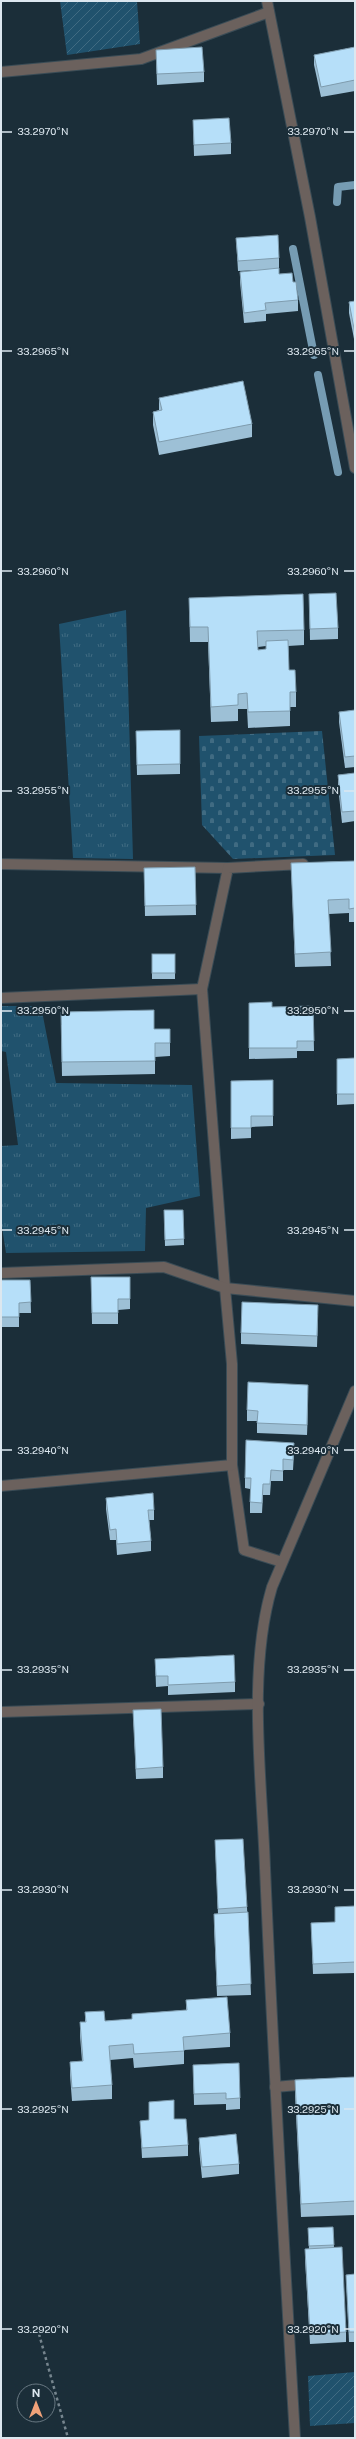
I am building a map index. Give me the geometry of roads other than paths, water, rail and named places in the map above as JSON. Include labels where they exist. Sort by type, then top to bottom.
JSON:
[{"type":"street","points":[[267,1],[355,468]]},
{"type":"street","points":[[1,72],[141,59],[269,12]]},
{"type":"street","points":[[1,864],[228,868],[315,864]]},
{"type":"street","points":[[228,868],[202,990],[232,1364],[232,1465],[244,1550],[282,1562]]},
{"type":"street","points":[[1,998],[202,990]]},
{"type":"street","points":[[1,1273],[164,1267],[225,1288],[355,1301]]},
{"type":"street","points":[[295,2438],[275,2086],[259,1704],[263,1617],[282,1562],[355,1391]]},
{"type":"street","points":[[1,1486],[232,1465]]},
{"type":"street","points":[[1,1712],[259,1704]]},
{"type":"street","points":[[275,2086],[319,2083]]},
{"type":"waterway","points":[[337,202],[338,187],[355,185]]},
{"type":"waterway","points":[[293,249],[314,355]]},
{"type":"waterway","points":[[318,375],[338,472]]}]
